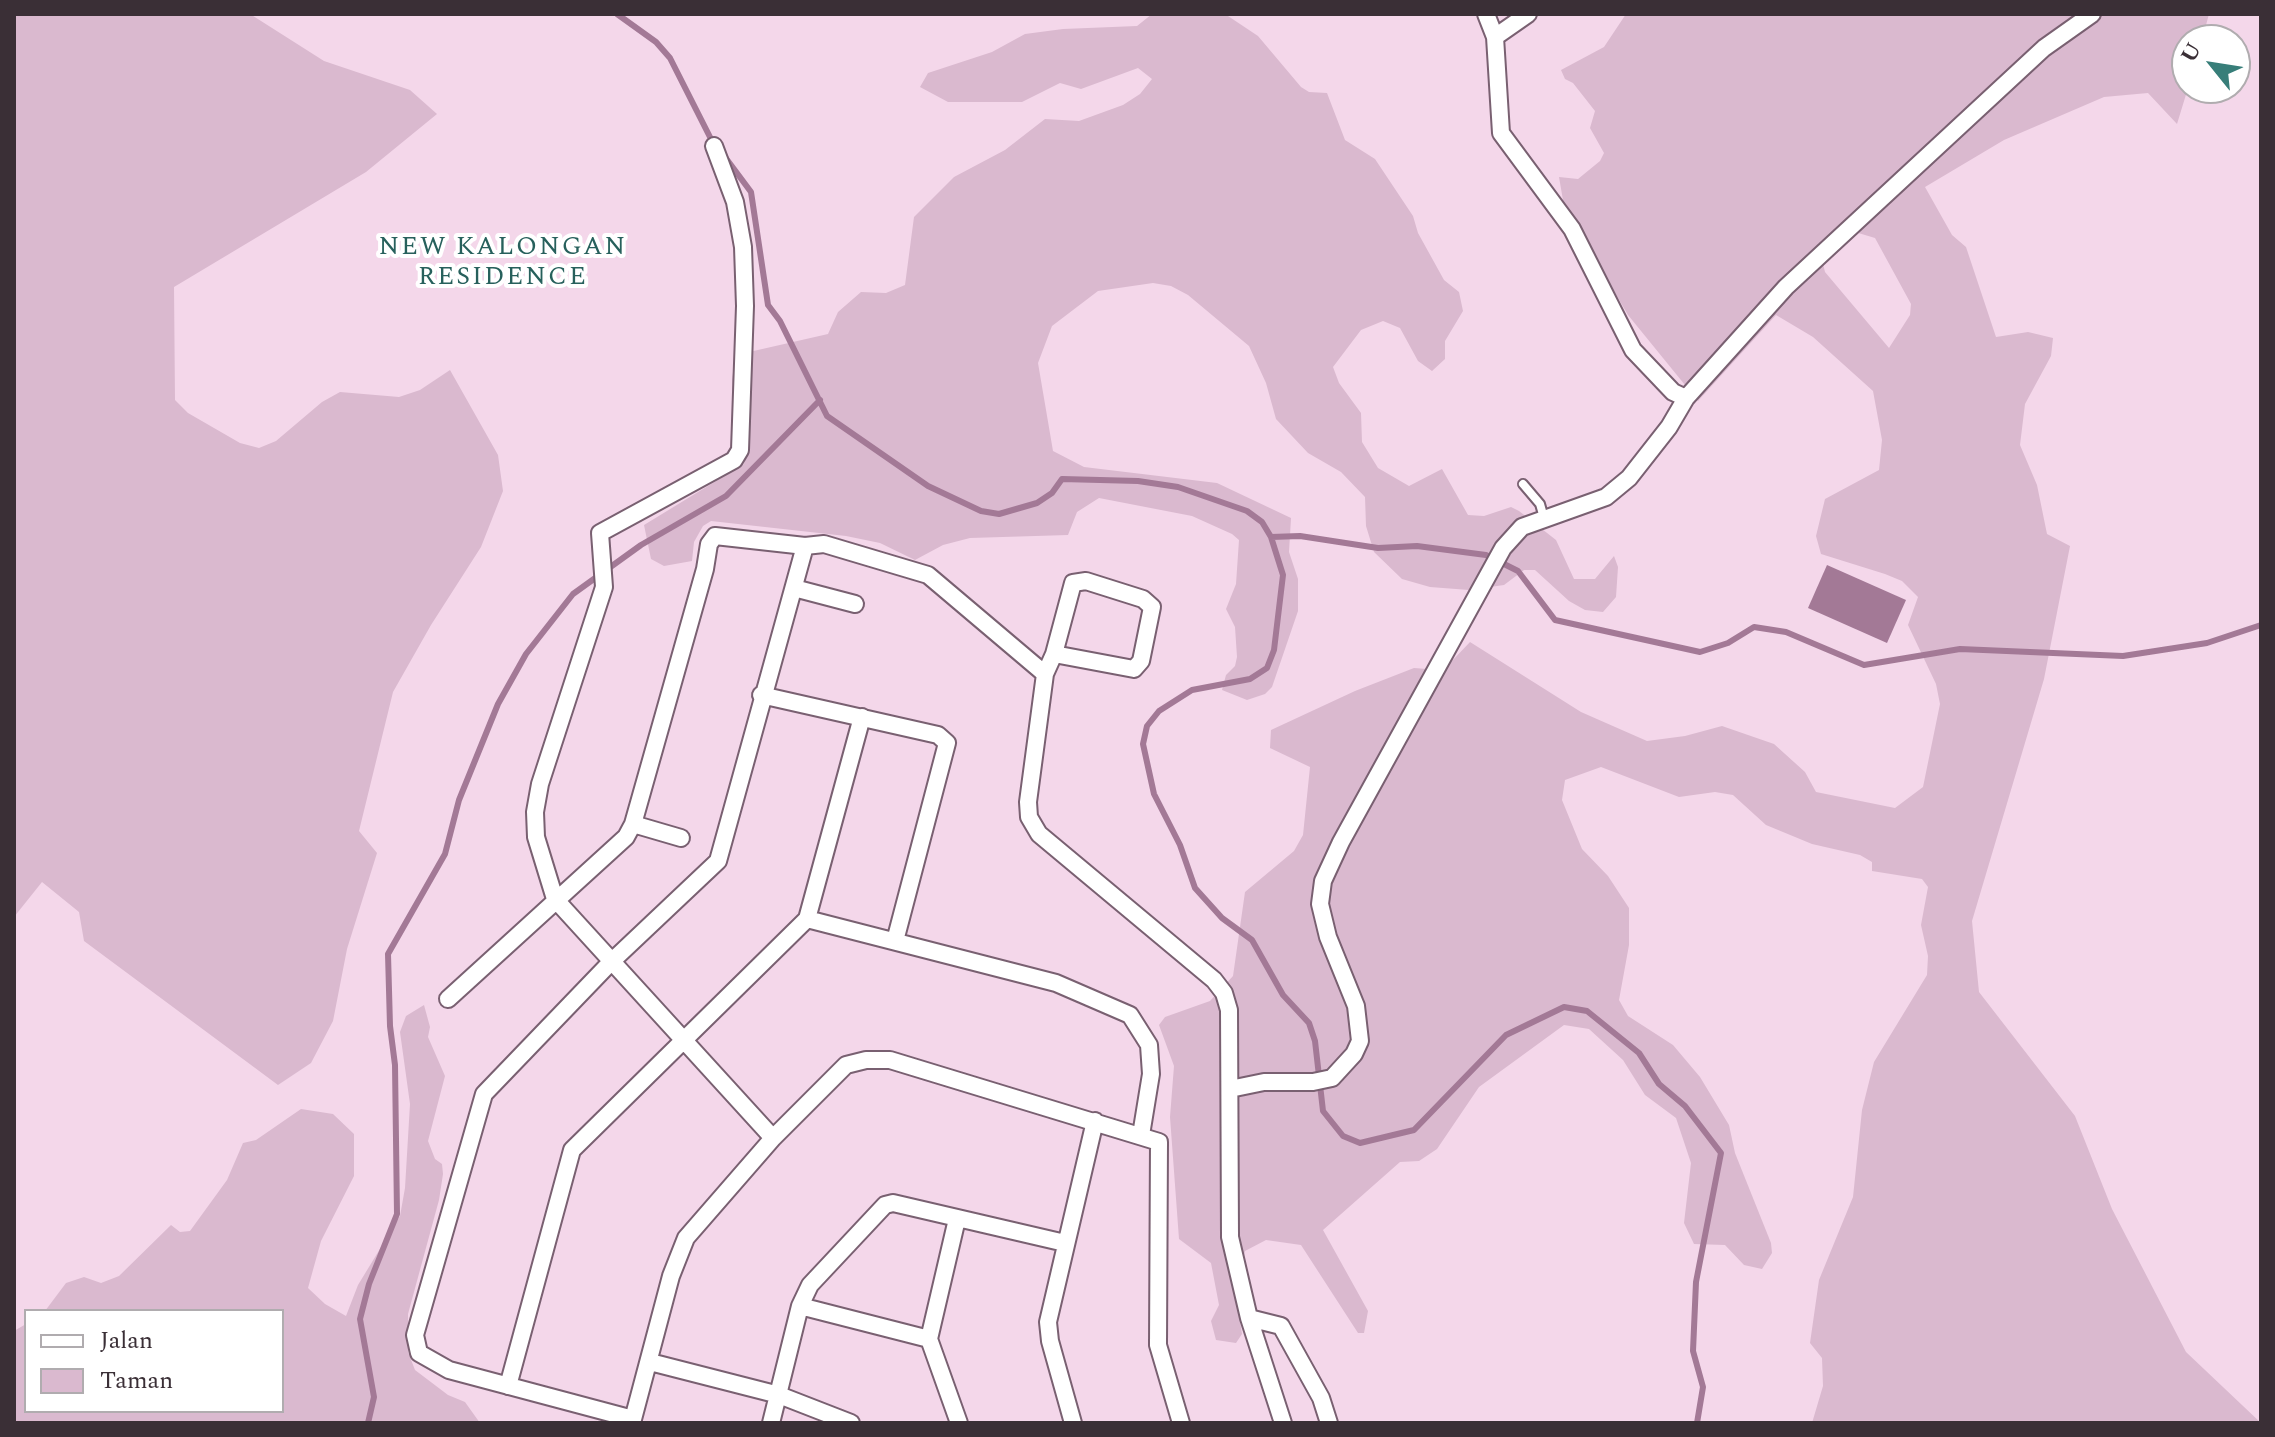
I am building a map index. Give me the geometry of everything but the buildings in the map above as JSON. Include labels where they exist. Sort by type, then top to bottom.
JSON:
[{"type":"street","points":[[1486,14],[1495,37],[1501,133],[1572,229],[1633,350],[1673,392],[1686,398]]},
{"type":"street","points":[[1495,37],[1528,14]]},
{"type":"street","points":[[1230,1089],[1264,1082],[1313,1082],[1332,1078],[1342,1071],[1360,1041],[1356,1006],[1325,926],[1320,904],[1323,881],[1503,548],[1522,527],[1578,510],[1606,497],[1629,478],[1669,427],[1686,398],[1786,287],[2044,48],[2092,14]]},
{"type":"street","points":[[714,146],[735,202],[743,247],[745,306],[740,450],[734,460],[600,533],[604,587],[558,726],[535,812],[536,837],[555,899],[610,963],[685,1039],[773,1138]]},
{"type":"street","points":[[448,999],[626,837],[633,824],[705,569],[709,544],[715,536],[805,546],[824,544],[928,575],[1045,674]]},
{"type":"street","points":[[805,546],[761,695],[718,861],[610,963],[484,1094],[415,1335],[419,1353],[449,1370],[633,1421],[671,1276],[686,1238],[773,1138],[846,1065],[866,1060],[890,1060],[1159,1142],[1162,1147],[1158,1345],[1181,1423]]},
{"type":"street","points":[[1054,654],[1134,669],[1141,661],[1152,607],[1143,599],[1086,581],[1073,583],[1054,654],[1045,674],[1029,817],[1039,834],[1214,980],[1224,993],[1229,1010],[1230,1237],[1249,1318],[1283,1423]]},
{"type":"street","points":[[794,588],[855,604]]},
{"type":"street","points":[[761,695],[938,735],[947,743],[895,941]]},
{"type":"street","points":[[508,1386],[572,1150],[807,919],[862,717]]},
{"type":"street","points":[[633,824],[681,838]]},
{"type":"street","points":[[807,919],[1056,983],[1130,1015],[1149,1045],[1151,1074],[1141,1135]]},
{"type":"street","points":[[1073,1423],[1050,1341],[1048,1322],[1095,1121]]},
{"type":"street","points":[[771,1423],[800,1306],[821,1271],[885,1205],[893,1203],[1065,1243]]},
{"type":"street","points":[[957,1219],[929,1339],[959,1423]]},
{"type":"street","points":[[800,1306],[929,1339]]},
{"type":"street","points":[[1249,1318],[1281,1326],[1321,1398],[1329,1423]]},
{"type":"street","points":[[650,1362],[779,1395],[851,1423]]},
{"type":"lane","points":[[1523,484],[1540,504],[1544,518]]},
{"type":"green space","points":[[14,14],[250,14],[324,61],[410,90],[437,114],[366,172],[174,287],[175,400],[188,413],[240,443],[259,448],[276,441],[322,402],[340,392],[399,397],[420,390],[450,370],[498,455],[503,491],[481,547],[393,692],[359,831],[377,853],[347,949],[333,1021],[311,1063],[278,1085],[84,941],[79,912],[42,882],[14,917]]},
{"type":"green space","points":[[1152,14],[1225,14],[1258,36],[1301,87],[1309,92],[1327,93],[1345,140],[1375,159],[1413,216],[1418,233],[1444,280],[1459,292],[1463,311],[1445,341],[1445,359],[1432,371],[1418,361],[1400,328],[1383,321],[1361,330],[1333,367],[1339,383],[1361,413],[1362,442],[1378,468],[1409,486],[1442,469],[1468,515],[1484,516],[1511,507],[1519,511],[1556,540],[1574,579],[1595,579],[1614,556],[1618,567],[1616,597],[1603,612],[1585,610],[1569,601],[1535,570],[1524,570],[1504,585],[1469,590],[1430,587],[1402,579],[1374,552],[1366,526],[1365,497],[1341,472],[1308,453],[1276,419],[1266,383],[1249,346],[1188,295],[1171,286],[1153,283],[1098,291],[1052,326],[1038,363],[1053,451],[1084,467],[1217,483],[1291,518],[1289,552],[1298,579],[1298,611],[1272,687],[1265,694],[1247,700],[1222,690],[1226,675],[1235,666],[1237,657],[1235,627],[1226,609],[1236,584],[1239,540],[1192,516],[1099,498],[1077,512],[1068,535],[970,538],[943,545],[915,560],[880,543],[846,536],[711,521],[703,526],[694,542],[692,561],[664,566],[651,559],[644,525],[744,464],[746,448],[734,429],[732,379],[736,355],[828,334],[838,312],[861,292],[886,293],[905,285],[914,217],[954,177],[1005,150],[1045,119],[1079,121],[1123,105],[1140,94],[1152,79],[1138,68],[1081,89],[1060,83],[1022,102],[948,102],[920,87],[928,73],[992,52],[1025,34],[1137,26]]},
{"type":"green space","points":[[1626,14],[2209,14],[2206,24],[2171,24],[2171,104],[2183,104],[2177,124],[2148,93],[2104,97],[2004,140],[1925,187],[1952,235],[1966,247],[1996,337],[2028,332],[2053,338],[2051,356],[2025,404],[2020,445],[2037,485],[2047,534],[2070,546],[2044,679],[1972,921],[1979,992],[2075,1116],[2112,1209],[2186,1352],[2261,1423],[1812,1423],[1823,1386],[1822,1358],[1810,1343],[1819,1280],[1853,1197],[1862,1110],[1874,1062],[1927,975],[1928,956],[1921,925],[1928,887],[1922,879],[1872,871],[1872,862],[1860,855],[1812,844],[1766,825],[1733,795],[1715,792],[1679,797],[1601,767],[1565,780],[1562,800],[1582,849],[1608,876],[1629,908],[1629,945],[1619,1000],[1628,1016],[1673,1045],[1700,1077],[1729,1125],[1735,1153],[1771,1243],[1772,1253],[1762,1269],[1744,1265],[1725,1245],[1694,1244],[1684,1223],[1691,1163],[1676,1118],[1645,1095],[1623,1060],[1589,1029],[1564,1025],[1479,1087],[1437,1149],[1419,1161],[1400,1162],[1323,1230],[1368,1311],[1364,1333],[1358,1333],[1301,1245],[1266,1240],[1245,1251],[1236,1296],[1242,1334],[1236,1343],[1216,1340],[1211,1321],[1219,1305],[1211,1263],[1179,1239],[1170,1117],[1174,1066],[1159,1025],[1165,1017],[1210,1001],[1233,976],[1245,892],[1294,851],[1303,835],[1310,767],[1270,748],[1271,730],[1414,668],[1427,669],[1451,662],[1470,642],[1581,712],[1647,741],[1685,736],[1722,726],[1774,744],[1805,772],[1816,792],[1895,808],[1923,787],[1940,704],[1936,684],[1908,625],[1918,597],[1902,581],[1821,554],[1816,536],[1825,499],[1879,470],[1882,440],[1873,391],[1813,337],[1776,315],[1698,401],[1628,315],[1564,206],[1559,177],[1578,179],[1600,161],[1604,153],[1590,128],[1595,111],[1573,83],[1565,79],[1561,70],[1604,47]],"holes":[[[1845,229],[1875,238],[1911,304],[1910,315],[1889,348],[1825,272],[1818,244]]]},
{"type":"green space","points":[[424,1005],[430,1027],[428,1037],[445,1076],[428,1141],[435,1159],[442,1164],[443,1174],[439,1200],[408,1314],[408,1352],[415,1370],[448,1395],[465,1402],[480,1423],[14,1423],[14,1331],[24,1325],[24,1413],[284,1413],[284,1309],[46,1309],[66,1283],[84,1277],[101,1283],[119,1276],[171,1225],[180,1232],[190,1231],[227,1180],[243,1143],[256,1140],[301,1109],[333,1114],[354,1134],[354,1176],[321,1241],[308,1288],[325,1304],[346,1316],[358,1285],[400,1216],[405,1188],[410,1104],[400,1032],[406,1016]]},
{"type":"shaded area","points":[[1827,565],[1906,600],[1887,643],[1808,608]]},
{"type":"waterway","points":[[617,14],[656,42],[670,58],[714,145]]},
{"type":"waterway","points":[[722,153],[751,192],[768,305],[780,321],[827,416],[928,486],[981,511],[999,514],[1037,503],[1052,493],[1062,479],[1138,481],[1178,487],[1247,511],[1262,522],[1271,537],[1283,575],[1274,650],[1267,668],[1250,679],[1192,690],[1159,711],[1147,726],[1143,744],[1154,794],[1180,845],[1195,888],[1222,918],[1252,940],[1283,995],[1309,1023],[1315,1041],[1323,1111],[1343,1136],[1360,1143],[1414,1130],[1506,1035],[1564,1007],[1587,1011],[1639,1053],[1659,1084],[1685,1106],[1721,1153],[1696,1282],[1693,1351],[1703,1387],[1697,1423]]},
{"type":"waterway","points":[[368,1423],[374,1397],[360,1319],[369,1284],[397,1214],[395,1065],[390,1026],[388,954],[445,854],[459,800],[498,704],[526,654],[573,594],[641,545],[726,496],[820,400]]},
{"type":"waterway","points":[[1271,537],[1300,536],[1378,548],[1417,546],[1486,555],[1518,571],[1555,620],[1700,652],[1728,643],[1754,627],[1786,632],[1864,665],[1960,649],[2123,656],[2207,643],[2261,625]]},
{"type":"district","name":"NEW KALONGAN RESIDENCE","points":[[503,264]]}]
